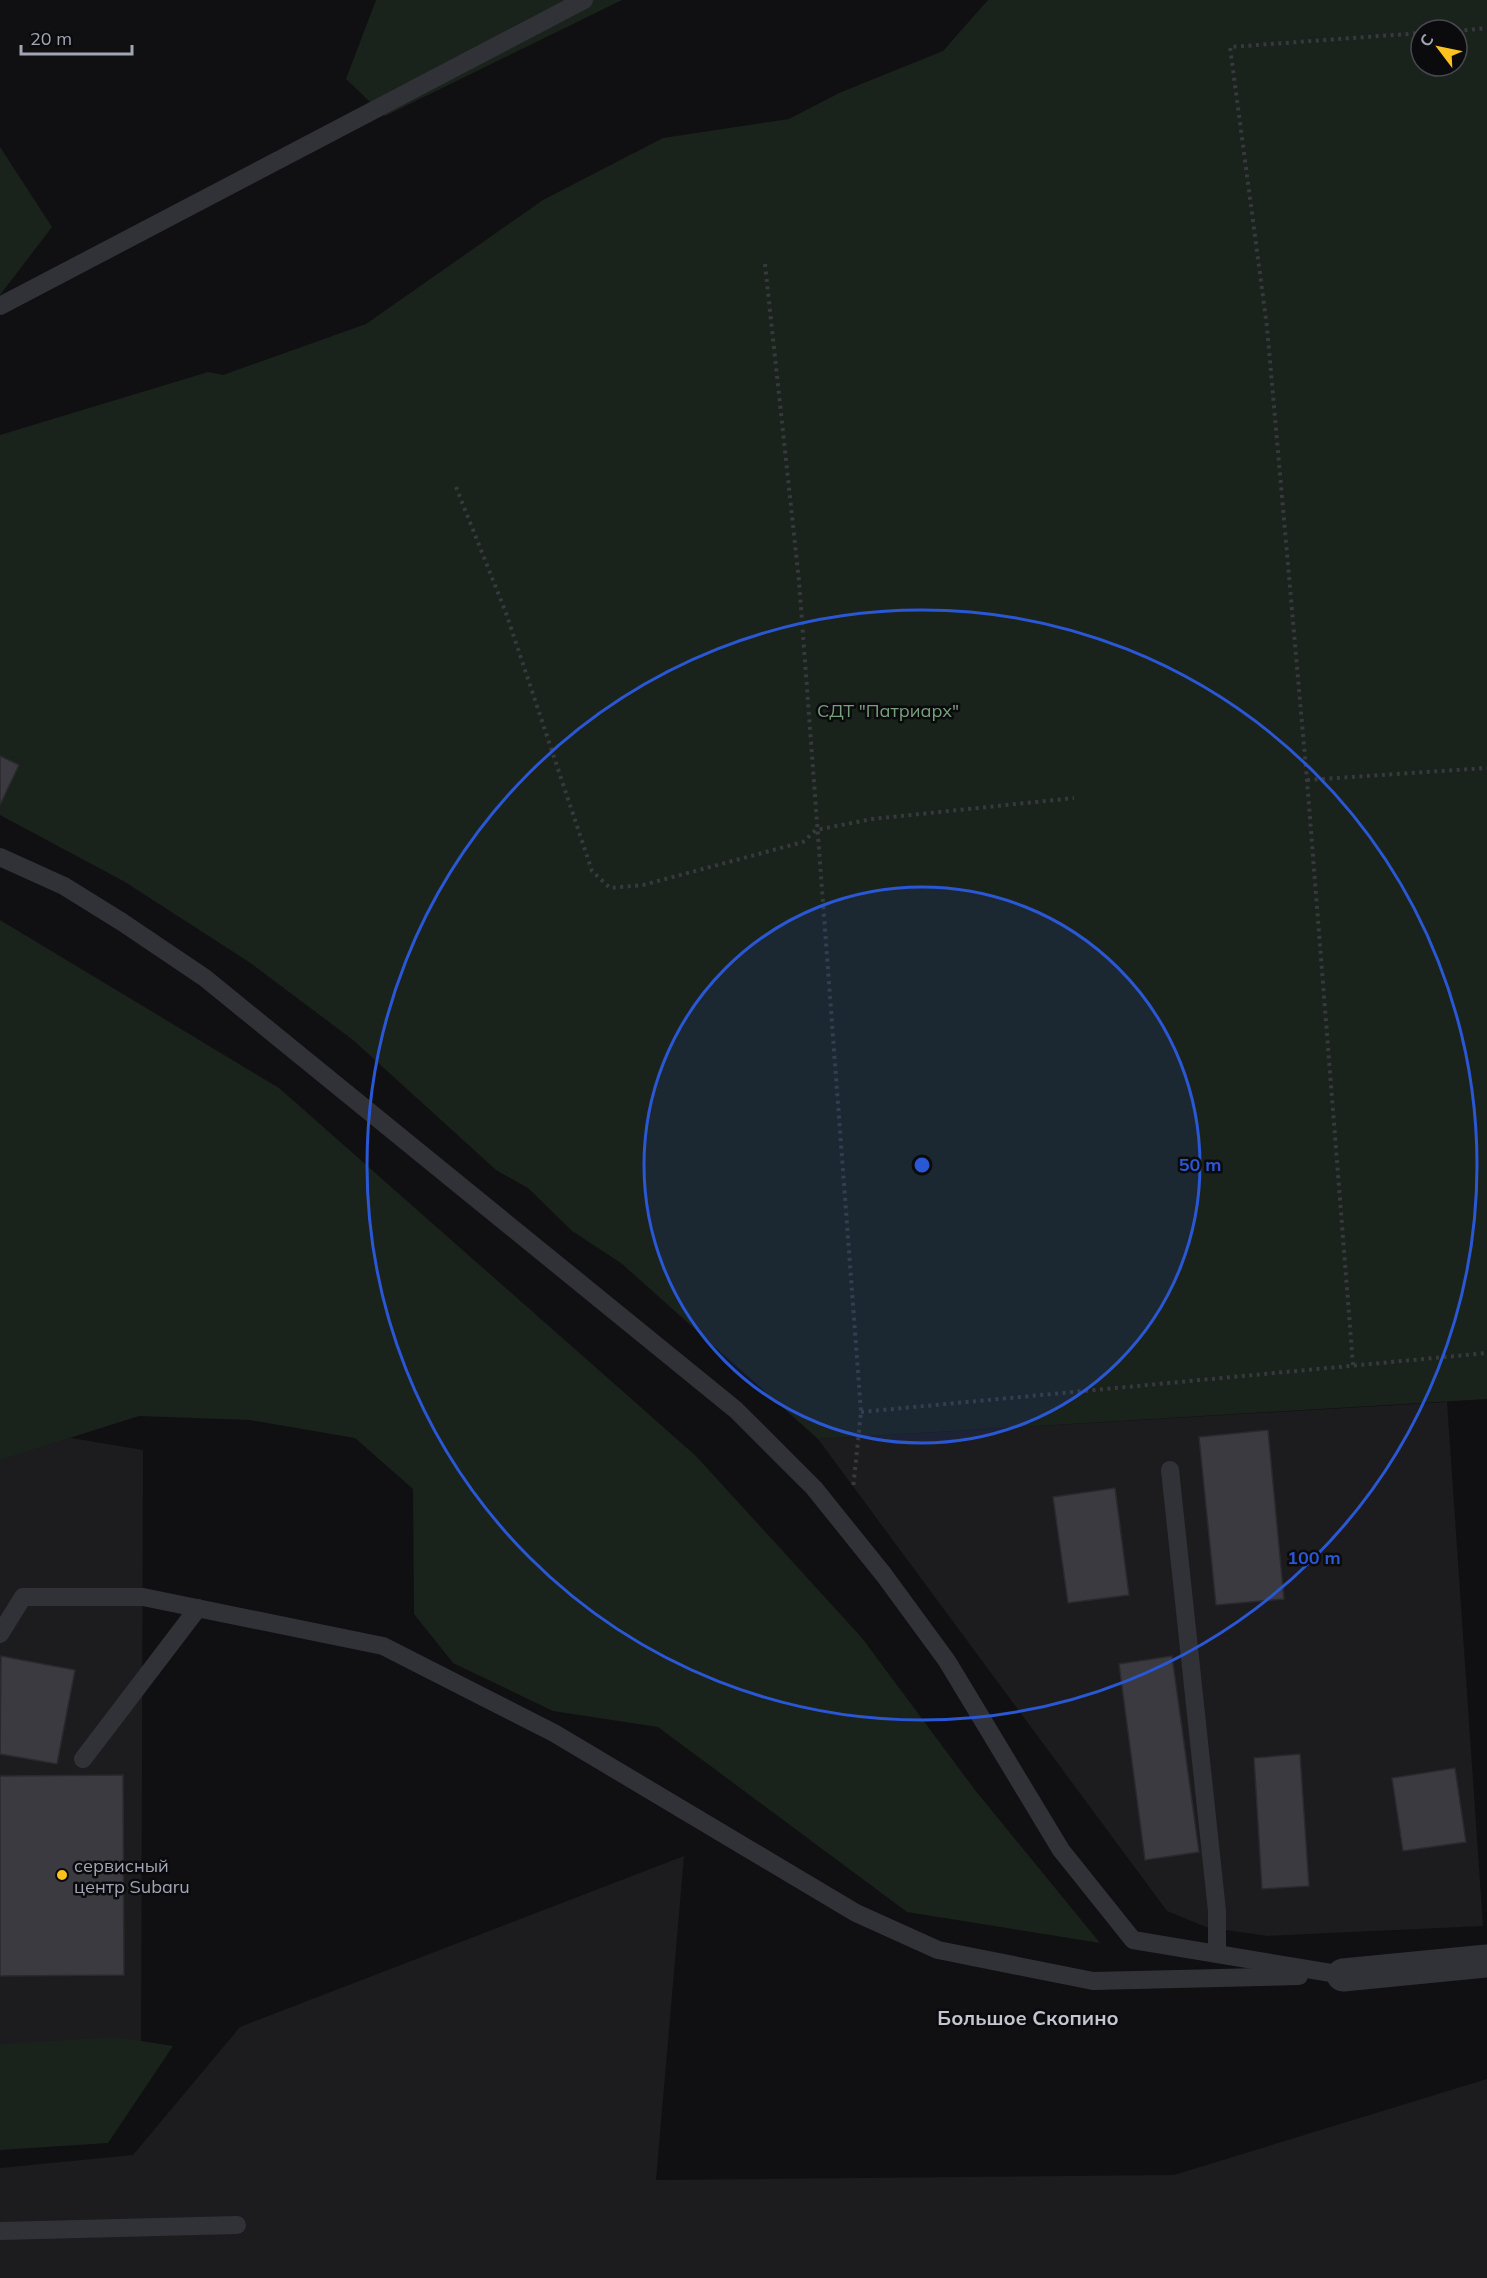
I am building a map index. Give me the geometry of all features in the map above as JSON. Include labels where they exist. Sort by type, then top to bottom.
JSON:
[{"type":"street","points":[[1343,1975],[1487,1961]]},
{"type":"lane","points":[[0,306],[584,0]]},
{"type":"lane","points":[[0,857],[64,886],[205,978],[736,1410],[814,1488],[947,1661],[1061,1850],[1133,1940],[1343,1975]]},
{"type":"lane","points":[[1170,1470],[1217,1911],[1217,1954]]},
{"type":"lane","points":[[0,1634],[23,1597],[143,1597],[383,1646],[554,1733],[856,1913],[938,1950],[1093,1981],[1343,1975]]},
{"type":"lane","points":[[83,1759],[198,1608]]},
{"type":"lane","points":[[0,2231],[237,2225]]},
{"type":"path","points":[[1469,30],[1487,28]]},
{"type":"path","points":[[1353,1365],[1307,780],[1267,327],[1230,47],[1409,34]]},
{"type":"path","points":[[765,264],[799,581],[861,1412],[849,1532]]},
{"type":"path","points":[[456,487],[506,613],[592,871],[610,888],[643,885],[803,842],[816,830],[872,819],[1074,798]]},
{"type":"path","points":[[1307,780],[1487,768]]},
{"type":"path","points":[[861,1412],[1487,1353]]},
{"type":"shaded area","points":[[1447,1402],[1483,1926],[1267,1936],[1206,1927],[1167,1911],[818,1439]]},
{"type":"shaded area","points":[[0,1426],[143,1450],[141,2051],[0,2044]]},
{"type":"shaded area","points":[[684,1856],[656,2180],[1174,2175],[1487,2079],[1487,2278],[0,2278],[0,2168],[133,2155],[240,2027]]},
{"type":"green space","points":[[376,0],[622,0],[385,116],[346,79]]},
{"type":"green space","name":"СДТ \"Патриарх\"","points":[[988,0],[1487,0],[1487,1399],[818,1439],[621,1263],[572,1231],[528,1188],[496,1170],[353,1040],[249,962],[125,882],[0,815],[0,435],[208,372],[223,375],[366,324],[543,200],[663,138],[789,119],[839,93],[943,51]]},
{"type":"green space","points":[[0,147],[52,227],[0,295]]},
{"type":"green space","points":[[0,920],[279,1088],[696,1456],[862,1638],[975,1790],[1100,1943],[907,1912],[658,1727],[553,1711],[453,1663],[414,1614],[413,1489],[355,1438],[250,1420],[139,1416],[0,1460]]},
{"type":"green space","points":[[116,2037],[173,2046],[108,2143],[0,2150],[0,2044]]},
{"type":"building","points":[[0,756],[19,765],[0,805]]},
{"type":"building","points":[[1268,1430],[1284,1599],[1216,1605],[1199,1437]]},
{"type":"building","points":[[1115,1488],[1129,1595],[1068,1603],[1053,1497]]},
{"type":"building","points":[[1,1656],[75,1670],[57,1764],[0,1754]]},
{"type":"building","points":[[1172,1656],[1199,1852],[1145,1860],[1119,1664]]},
{"type":"building","points":[[1300,1754],[1309,1886],[1262,1889],[1254,1758]]},
{"type":"building","points":[[1455,1768],[1466,1842],[1403,1851],[1392,1778]]},
{"type":"building","name":"сервисный центр Subaru","points":[[123,1775],[124,1975],[0,1976],[0,1776]]},
{"type":"place","name":"сервисный центр Subaru","points":[[62,1875]]},
{"type":"district","name":"Большое Скопино","points":[[1028,2017]]}]
